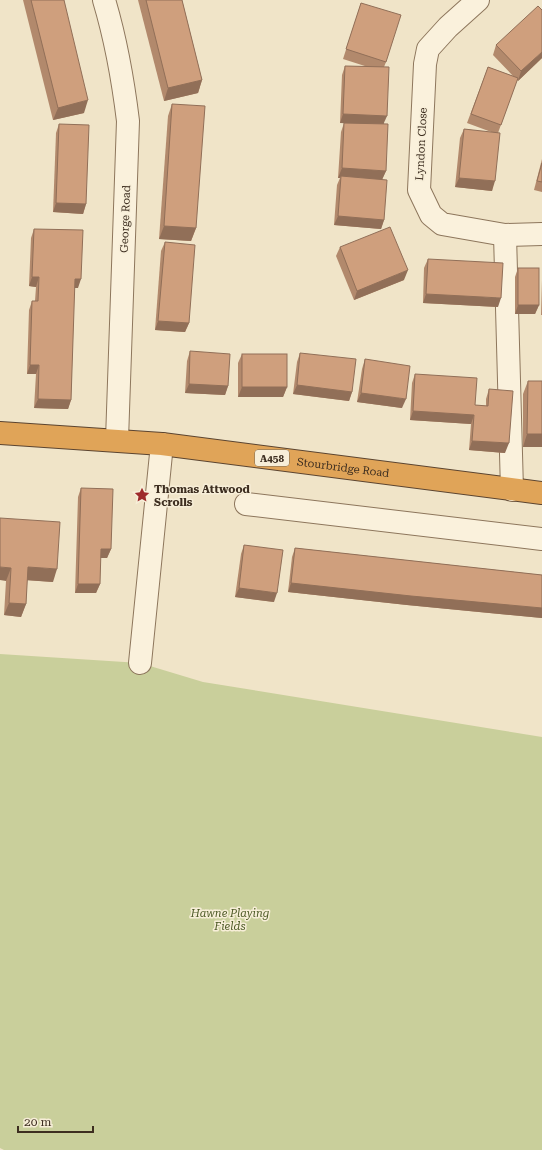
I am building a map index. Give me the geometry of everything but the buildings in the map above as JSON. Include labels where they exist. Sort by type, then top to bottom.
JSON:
[{"type":"highway","name":"Stourbridge Road","points":[[0,433],[162,444],[542,493]]},
{"type":"street","name":"George Road","points":[[104,0],[116,45],[128,121],[117,440]]},
{"type":"street","name":"Lyndon Close","points":[[478,0],[448,27],[428,49],[425,64],[419,190],[431,215],[442,224],[505,235],[542,234]]},
{"type":"street","points":[[505,235],[512,490]]},
{"type":"street","points":[[140,663],[162,444]]},
{"type":"street","points":[[246,504],[542,539]]},
{"type":"green space","name":"Hawne Playing Fields","points":[[0,654],[140,663],[203,682],[542,737],[542,1150],[4,1150],[0,1148]]},
{"type":"place","name":"Thomas Attwood Scrolls","points":[[142,495]]}]
